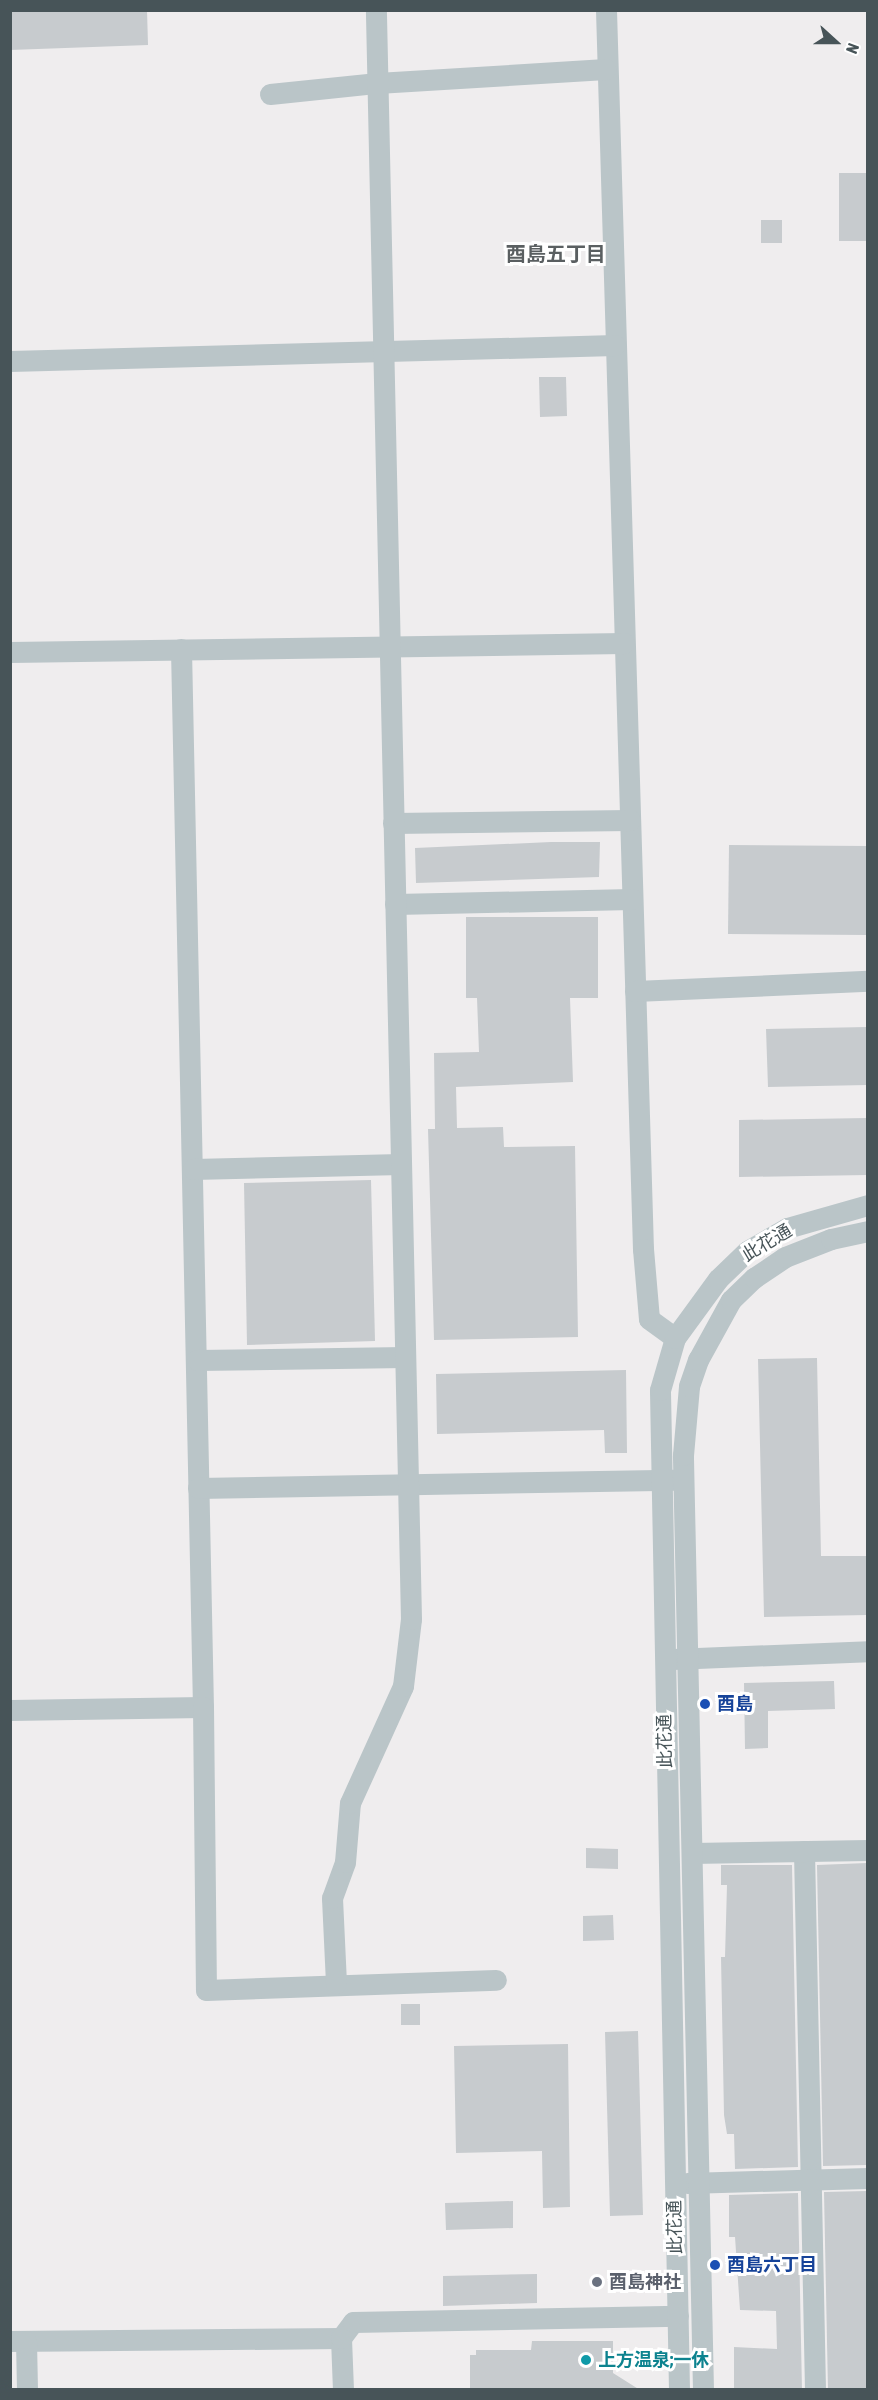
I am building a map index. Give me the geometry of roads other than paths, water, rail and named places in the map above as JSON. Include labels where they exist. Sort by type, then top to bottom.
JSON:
[{"type":"street","points":[[336,1983],[332,1898],[345,1862],[350,1803],[403,1686],[411,1619],[376,10]]},
{"type":"street","points":[[606,10],[635,991],[649,1318],[675,1338]]},
{"type":"street","points":[[270,94],[377,83],[606,69]]},
{"type":"street","points":[[10,361],[615,345]]},
{"type":"street","points":[[10,652],[624,643]]},
{"type":"street","points":[[180,649],[194,1169],[206,1990],[336,1983],[496,1980]]},
{"type":"street","points":[[393,822],[630,820]]},
{"type":"street","points":[[395,904],[632,899]]},
{"type":"street","points":[[635,991],[867,981]]},
{"type":"street","points":[[194,1169],[401,1164]]},
{"type":"street","name":"此花通","points":[[679,2390],[659,1481],[660,1390],[675,1338],[718,1279],[747,1251],[787,1228],[867,1205]]},
{"type":"street","name":"此花通","points":[[704,2390],[684,1480],[689,1386],[698,1360],[730,1300],[785,1257],[831,1239],[867,1231]]},
{"type":"street","points":[[197,1360],[405,1357]]},
{"type":"street","points":[[198,1488],[684,1480]]},
{"type":"street","points":[[663,1660],[867,1651]]},
{"type":"street","points":[[10,1710],[203,1707]]},
{"type":"street","points":[[692,1853],[867,1850]]},
{"type":"street","points":[[804,1851],[815,2390]]},
{"type":"street","points":[[675,2183],[867,2178]]},
{"type":"street","points":[[343,2390],[341,2338],[353,2322],[678,2316]]},
{"type":"street","points":[[27,2390],[18,2341],[341,2338]]},
{"type":"place","name":"酉島","points":[[705,1704]]},
{"type":"place","name":"酉島六丁目","points":[[715,2265]]},
{"type":"place","name":"酉島神社","points":[[597,2282]]},
{"type":"place","name":"上方温泉;一休","points":[[586,2360]]},
{"type":"district","name":"酉島五丁目","points":[[556,253]]}]
